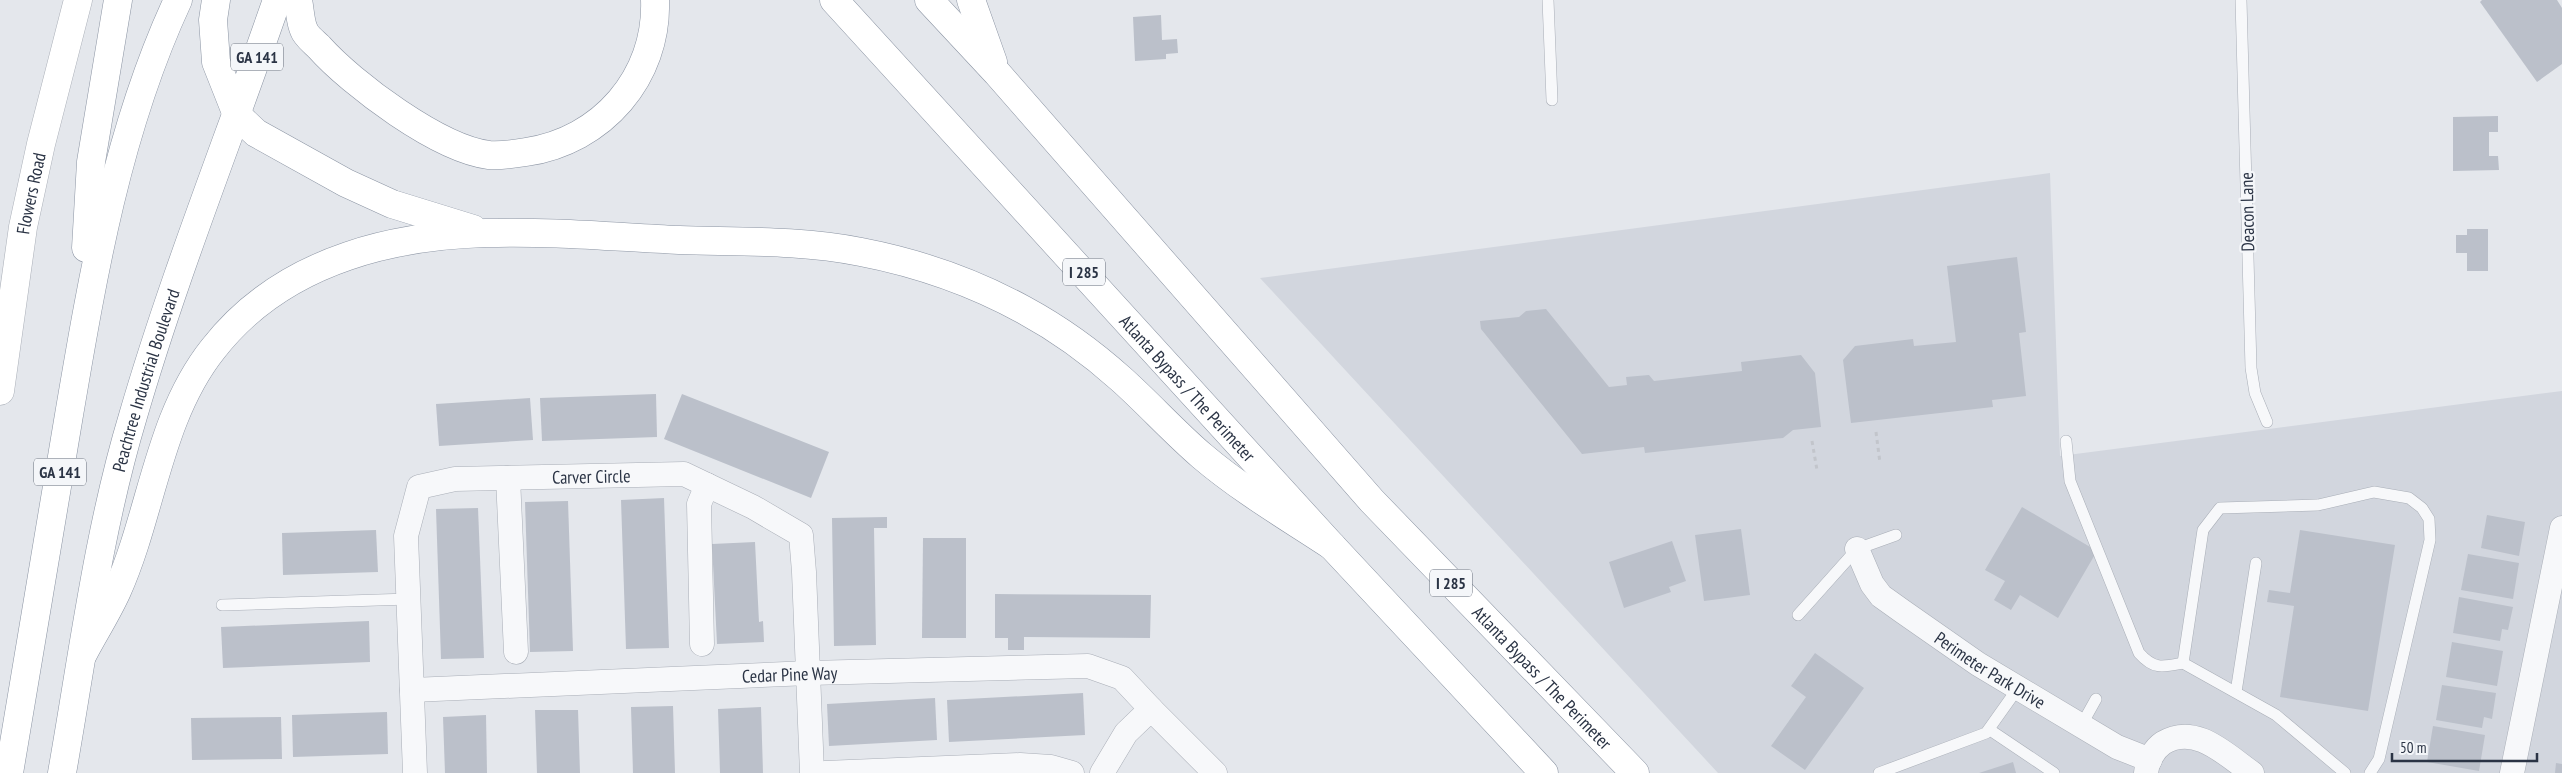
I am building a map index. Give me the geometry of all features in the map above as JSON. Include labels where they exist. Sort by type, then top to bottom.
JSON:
[{"type":"main road","name":"Flowers Road","points":[[0,391],[23,227],[78,0]]},
{"type":"main road","points":[[80,355],[90,162],[118,0]]},
{"type":"main road","name":"GA 141","points":[[9,773],[80,355],[116,171],[140,92],[178,0]]},
{"type":"main road","points":[[216,0],[213,20],[216,62],[237,115],[256,133],[346,183],[399,206],[484,232]]},
{"type":"main road","name":"Peachtree Industrial Boulevard","points":[[62,773],[104,531],[132,418],[167,309],[277,0]]},
{"type":"main road","points":[[298,0],[304,30],[325,54],[370,93],[441,138],[464,150],[490,155],[514,154],[550,148],[582,135],[598,123],[617,105],[637,78],[650,44],[656,20],[655,0]]},
{"type":"main road","name":"Atlanta Bypass / The Perimeter","points":[[834,0],[1332,546],[1544,773]]},
{"type":"main road","name":"Atlanta Bypass / The Perimeter","points":[[929,0],[997,73],[1372,501],[1636,773]]},
{"type":"main road","points":[[971,0],[997,73]]},
{"type":"main road","points":[[83,654],[117,591],[174,420],[198,370],[214,348],[248,311],[287,283],[351,254],[396,243],[484,232],[823,245],[895,259],[947,275],[1022,308],[1066,336],[1122,380],[1202,455],[1247,490],[1332,546]]},
{"type":"street","name":"Carver Circle","points":[[415,773],[406,536],[419,487],[455,480],[684,474],[753,507],[800,535],[804,572],[812,773]]},
{"type":"street","points":[[508,478],[516,652]]},
{"type":"street","points":[[702,644],[699,504],[707,485]]},
{"type":"street","points":[[2512,773],[2562,528]]},
{"type":"street","name":"Perimeter Park Drive","points":[[1857,549],[1872,584],[1881,596],[1978,664],[2148,767],[2154,751],[2164,742],[2172,738],[2188,736],[2205,740],[2252,773]]},
{"type":"street","name":"Cedar Pine Way","points":[[412,690],[809,673],[1088,666],[1122,678],[1215,773]]},
{"type":"street","points":[[1102,773],[1126,733],[1151,709]]},
{"type":"street","points":[[825,773],[1020,766],[1051,767],[1072,773]]},
{"type":"lane","points":[[1548,0],[1552,100]]},
{"type":"lane","name":"Deacon Lane","points":[[2241,0],[2251,368],[2256,393],[2268,422]]},
{"type":"lane","points":[[2066,441],[2070,481],[2139,653],[2148,662],[2162,667],[2183,663],[2276,714],[2345,773]]},
{"type":"lane","points":[[2183,663],[2203,530],[2220,508],[2318,505],[2374,492],[2409,498],[2422,508],[2429,519],[2430,540],[2379,759],[2370,773]]},
{"type":"lane","points":[[1798,615],[1857,549],[1896,534]]},
{"type":"lane","points":[[2236,692],[2256,563]]},
{"type":"lane","points":[[222,605],[409,599]]},
{"type":"lane","points":[[1879,773],[1990,730],[2018,688]]},
{"type":"lane","points":[[2081,726],[2096,699]]},
{"type":"lane","points":[[1990,730],[2054,773]]},
{"type":"path","points":[[1876,432],[1880,463]]},
{"type":"path","points":[[1812,441],[1817,470]]},
{"type":"shaded area","points":[[2050,173],[2060,456],[2562,391],[2562,773],[1718,773],[1260,278]]},
{"type":"building","points":[[2482,0],[2557,0],[2562,8],[2562,64],[2537,82],[2480,2]]},
{"type":"building","points":[[1161,15],[1162,40],[1177,39],[1178,53],[1166,54],[1166,59],[1135,61],[1133,17]]},
{"type":"building","points":[[2498,116],[2498,132],[2489,132],[2489,156],[2498,156],[2499,170],[2453,171],[2453,117]]},
{"type":"building","points":[[2467,229],[2488,229],[2488,271],[2467,271],[2467,253],[2456,253],[2456,235],[2467,235]]},
{"type":"building","points":[[2017,257],[2026,332],[2019,333],[2026,396],[1992,400],[1993,407],[1851,423],[1843,360],[1855,346],[1913,339],[1914,346],[1956,342],[1947,266]]},
{"type":"building","points":[[1546,309],[1609,387],[1627,385],[1626,377],[1649,375],[1654,381],[1742,371],[1741,362],[1801,355],[1815,373],[1821,427],[1793,430],[1783,438],[1645,453],[1644,447],[1582,454],[1481,329],[1480,321],[1519,317],[1526,311]]},
{"type":"building","points":[[656,394],[657,437],[542,441],[540,398]]},
{"type":"building","points":[[682,394],[829,452],[811,498],[664,439]]},
{"type":"building","points":[[530,398],[533,440],[439,446],[436,404]]},
{"type":"building","points":[[664,498],[669,648],[626,649],[621,500]]},
{"type":"building","points":[[568,501],[573,651],[530,652],[525,502]]},
{"type":"building","points":[[2022,507],[2097,551],[2058,618],[2020,595],[2011,610],[1994,600],[2005,581],[1985,570]]},
{"type":"building","points":[[478,508],[484,658],[441,659],[436,509]]},
{"type":"building","points":[[2487,515],[2525,522],[2519,556],[2481,548]]},
{"type":"building","points":[[887,517],[887,528],[874,528],[876,645],[834,646],[832,518]]},
{"type":"building","points":[[1741,529],[1750,595],[1704,601],[1695,535]]},
{"type":"building","points":[[376,530],[378,572],[283,575],[282,533]]},
{"type":"building","points":[[2300,530],[2395,545],[2368,711],[2280,697],[2294,606],[2267,602],[2269,590],[2290,593]]},
{"type":"building","points":[[923,538],[966,538],[966,638],[922,638]]},
{"type":"building","points":[[1672,541],[1686,581],[1669,587],[1671,592],[1624,608],[1609,562]]},
{"type":"building","points":[[755,542],[759,622],[763,621],[764,642],[717,644],[712,544]]},
{"type":"building","points":[[2468,554],[2519,563],[2513,599],[2461,590]]},
{"type":"building","points":[[995,594],[1151,595],[1150,638],[1024,637],[1024,650],[1008,650],[1008,638],[995,638]]},
{"type":"building","points":[[2459,597],[2513,607],[2508,630],[2502,629],[2500,641],[2453,633]]},
{"type":"building","points":[[369,621],[370,662],[223,668],[221,627]]},
{"type":"building","points":[[2452,642],[2503,651],[2497,686],[2446,677]]},
{"type":"building","points":[[1815,653],[1864,688],[1805,770],[1771,746],[1806,697],[1791,686]]},
{"type":"building","points":[[2442,685],[2496,693],[2492,719],[2484,717],[2482,728],[2436,720]]},
{"type":"building","points":[[1083,693],[1085,735],[949,742],[947,700]]},
{"type":"building","points":[[935,698],[937,740],[829,746],[827,704]]},
{"type":"building","points":[[673,706],[675,773],[633,773],[631,707]]},
{"type":"building","points":[[761,707],[763,773],[720,773],[718,709]]},
{"type":"building","points":[[535,710],[578,710],[580,773],[537,773]]},
{"type":"building","points":[[387,712],[388,754],[293,757],[292,715]]},
{"type":"building","points":[[486,715],[487,773],[445,773],[443,717]]},
{"type":"building","points":[[281,717],[282,759],[192,760],[191,718]]},
{"type":"building","points":[[2433,726],[2485,735],[2479,771],[2427,762]]},
{"type":"building","points":[[2013,762],[2016,773],[1979,773]]},
{"type":"building","points":[[2556,763],[2562,764],[2562,773],[2555,773]]}]
